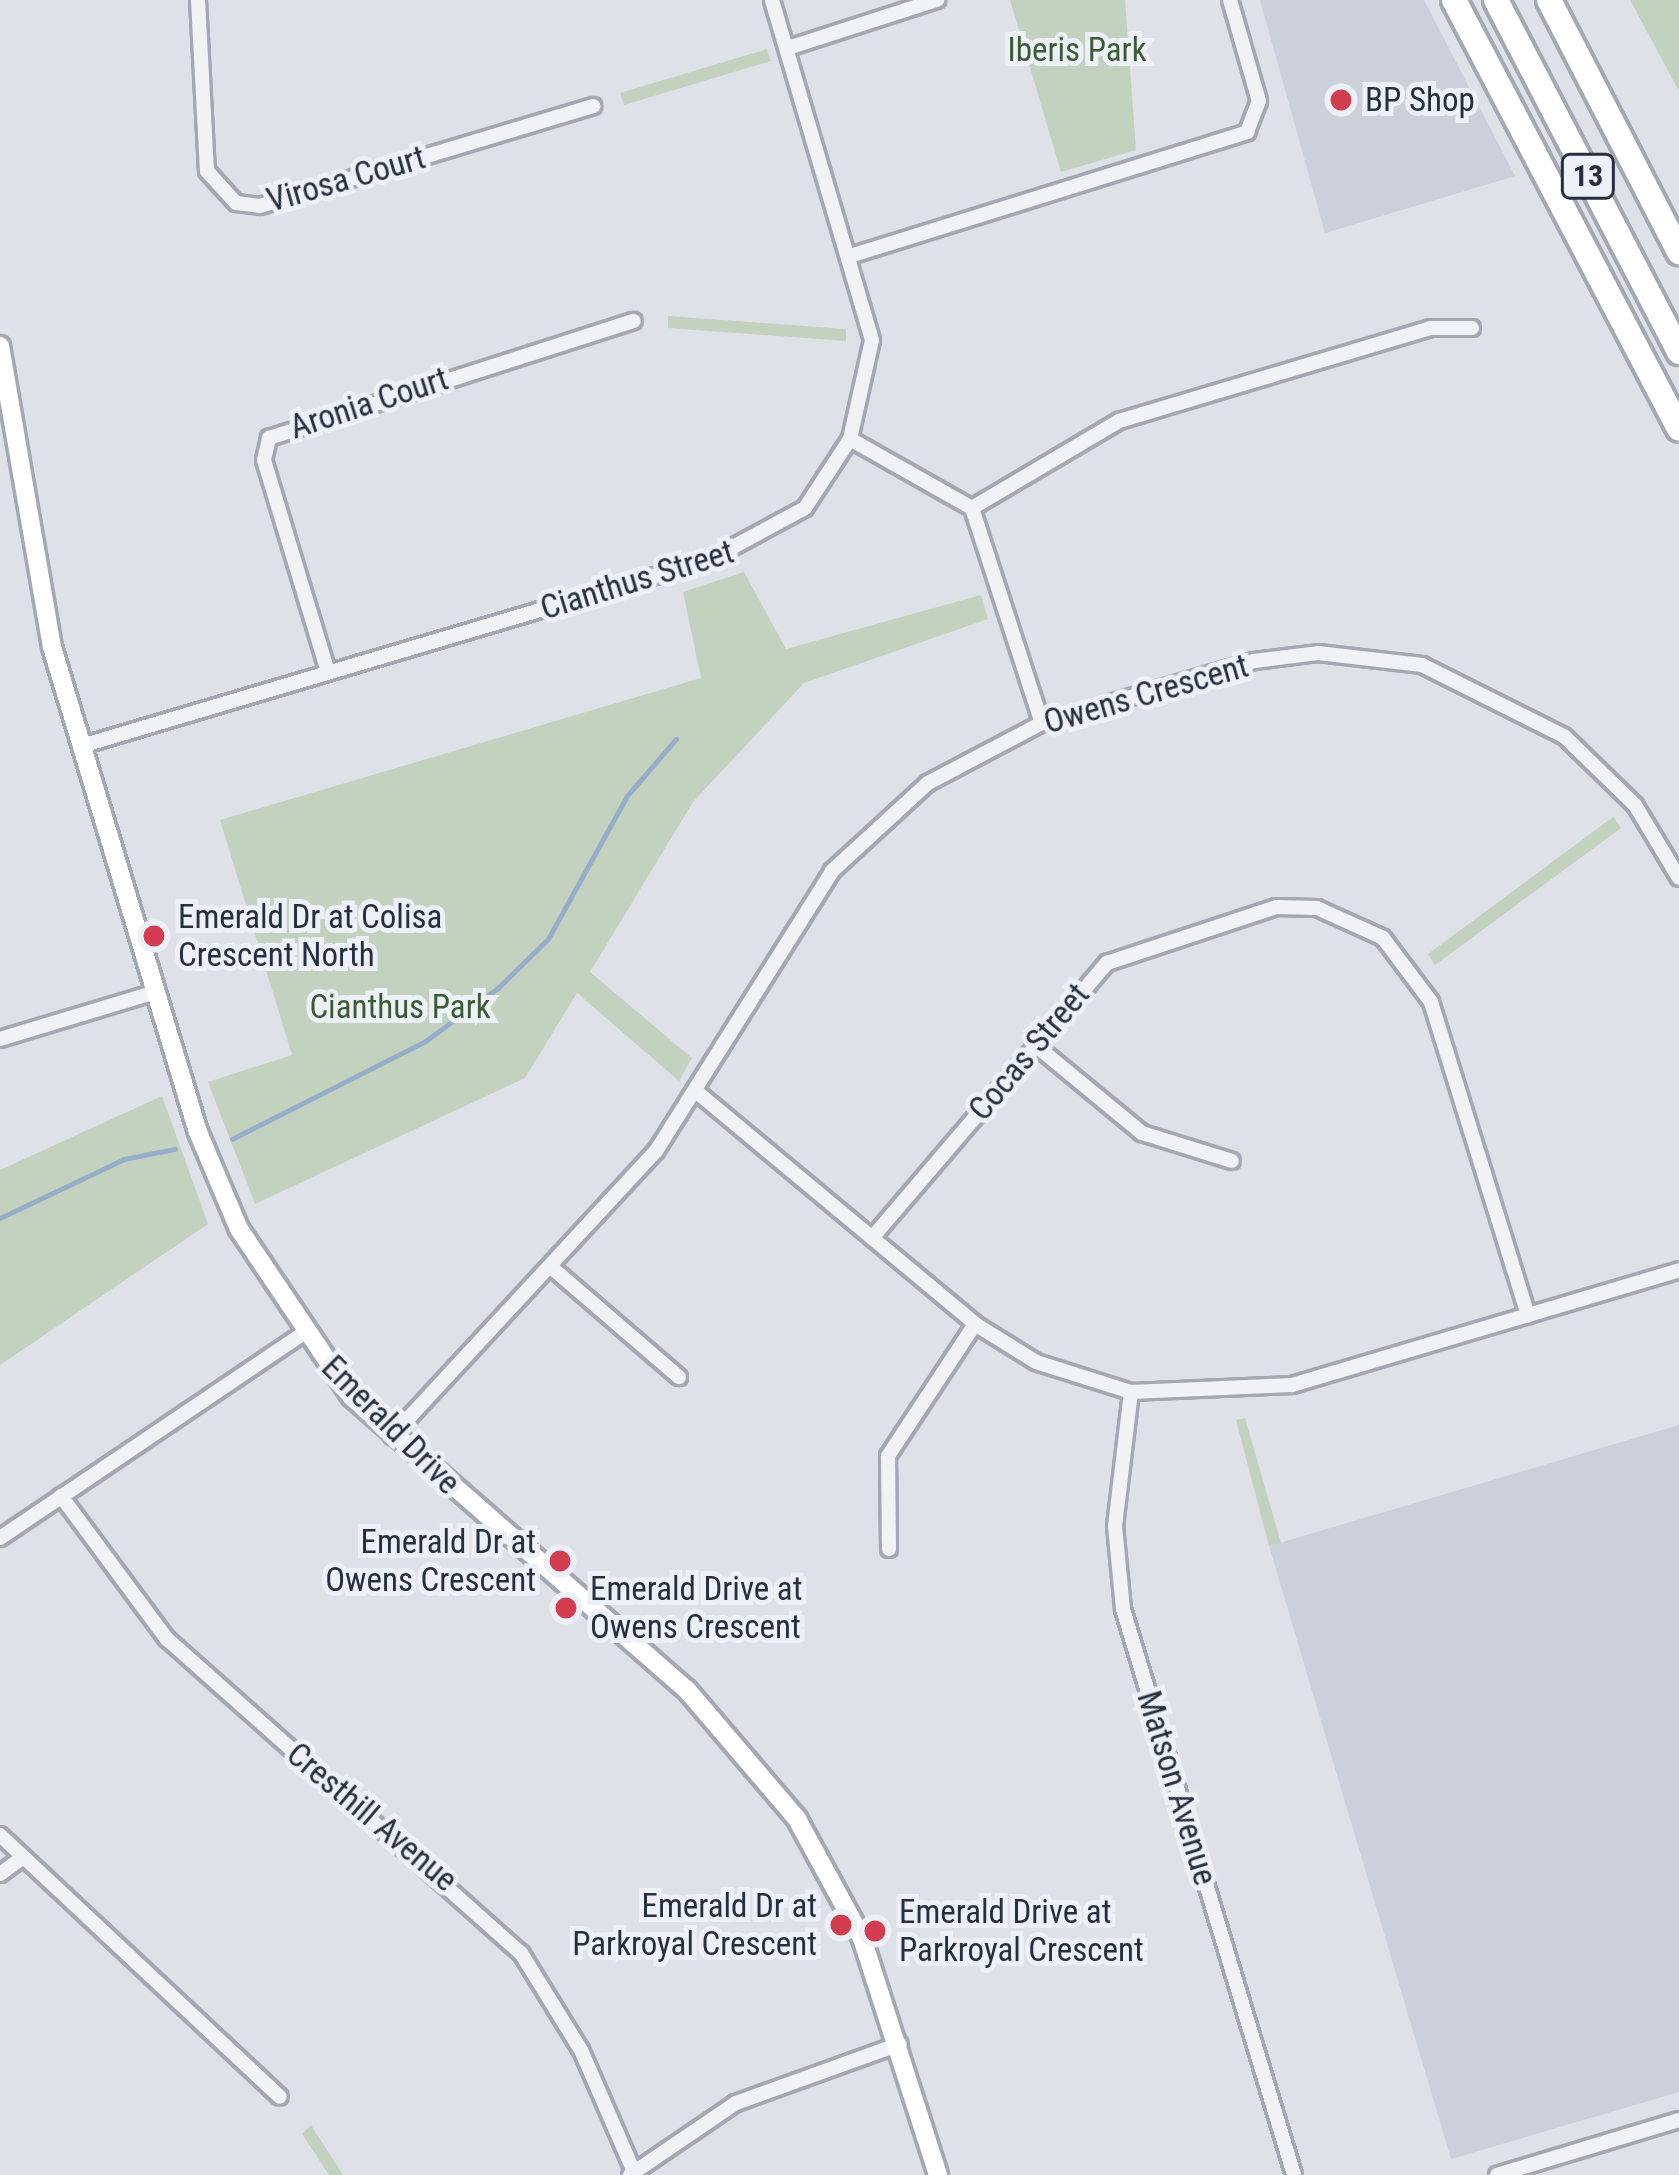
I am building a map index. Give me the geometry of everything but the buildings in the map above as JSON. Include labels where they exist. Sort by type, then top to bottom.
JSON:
[{"type":"highway","points":[[1454,0],[1679,429]]},
{"type":"highway","name":"13","points":[[1496,0],[1679,352]]},
{"type":"highway","name":"13","points":[[1549,0],[1679,252]]},
{"type":"street","name":"Virosa Court","points":[[198,0],[207,171],[236,203],[260,206],[593,106]]},
{"type":"street","name":"Cianthus Street","points":[[81,746],[739,551],[805,508],[850,440],[872,340],[853,255],[772,0]]},
{"type":"street","points":[[788,48],[937,0]]},
{"type":"street","points":[[853,255],[1247,132],[1259,101],[1230,0]]},
{"type":"street","name":"Aronia Court","points":[[328,672],[264,460],[269,438],[634,321]]},
{"type":"street","points":[[972,508],[1119,421],[1430,328],[1472,328]]},
{"type":"street","name":"Emerald Drive","points":[[0,346],[32,561],[81,746],[218,1186],[302,1334],[392,1436],[687,1690],[752,1760],[838,1886],[900,2044],[938,2175]]},
{"type":"street","points":[[850,440],[972,508],[1042,723]]},
{"type":"street","name":"Owens Crescent","points":[[392,1436],[551,1268],[697,1092],[795,915],[876,823],[1042,723],[1254,661],[1318,653],[1422,665],[1564,736],[1635,805],[1679,878]]},
{"type":"street","name":"Cocas Street","points":[[872,1238],[1107,963],[1143,945],[1276,907],[1356,920],[1432,1002],[1528,1315]]},
{"type":"street","points":[[0,1039],[156,992]]},
{"type":"street","points":[[1034,1044],[1142,1133],[1232,1160]]},
{"type":"street","points":[[697,1092],[975,1324],[1036,1362],[1132,1392],[1292,1385],[1679,1270]]},
{"type":"street","points":[[551,1268],[679,1378]]},
{"type":"street","points":[[889,1549],[888,1456],[975,1324]]},
{"type":"street","points":[[0,1538],[302,1334]]},
{"type":"street","name":"Matson Avenue","points":[[1132,1392],[1114,1526],[1123,1609],[1294,2175]]},
{"type":"street","name":"Cresthill Avenue","points":[[61,1496],[167,1639],[521,1953],[581,2050],[632,2174]]},
{"type":"street","points":[[0,1835],[280,2098]]},
{"type":"street","points":[[0,1874],[22,1858]]},
{"type":"street","points":[[632,2174],[736,2103],[900,2044]]},
{"type":"street","points":[[1497,2175],[1679,2120]]},
{"type":"shaded area","points":[[1260,0],[1424,0],[1515,176],[1325,233]]},
{"type":"shaded area","points":[[1679,1425],[1679,2092],[1451,2159],[1269,1546]]},
{"type":"green space","name":"Iberis Park","points":[[1010,0],[1125,0],[1136,150],[1061,172]]},
{"type":"green space","points":[[1630,0],[1679,0],[1679,91]]},
{"type":"green space","points":[[767,49],[771,61],[624,105],[620,93]]},
{"type":"green space","points":[[668,316],[846,329],[846,341],[668,328]]},
{"type":"green space","name":"Cianthus Park","points":[[744,572],[786,649],[981,595],[988,619],[804,683],[693,802],[590,972],[692,1058],[679,1081],[577,993],[525,1078],[255,1204],[208,1082],[292,1055],[220,820],[701,678],[683,592]]},
{"type":"green space","points":[[1613,817],[1621,828],[1435,965],[1428,954]]},
{"type":"green space","points":[[162,1096],[208,1224],[0,1365],[0,1170]]},
{"type":"green space","points":[[1245,1418],[1281,1543],[1269,1546],[1236,1420]]},
{"type":"green space","points":[[311,2125],[343,2175],[329,2175],[302,2134]]},
{"type":"waterway","points":[[232,1139],[424,1042],[498,988],[548,939],[627,796],[676,739]]},
{"type":"waterway","points":[[0,1218],[124,1159],[175,1149]]},
{"type":"place","name":"BP Shop","points":[[1341,100]]},
{"type":"place","name":"Emerald Dr at Colisa Crescent North","points":[[154,936]]},
{"type":"place","name":"Emerald Dr at Owens Crescent","points":[[560,1561]]},
{"type":"place","name":"Emerald Drive at Owens Crescent","points":[[566,1608]]},
{"type":"place","name":"Emerald Dr at Parkroyal Crescent","points":[[841,1925]]},
{"type":"place","name":"Emerald Drive at Parkroyal Crescent","points":[[875,1931]]}]
